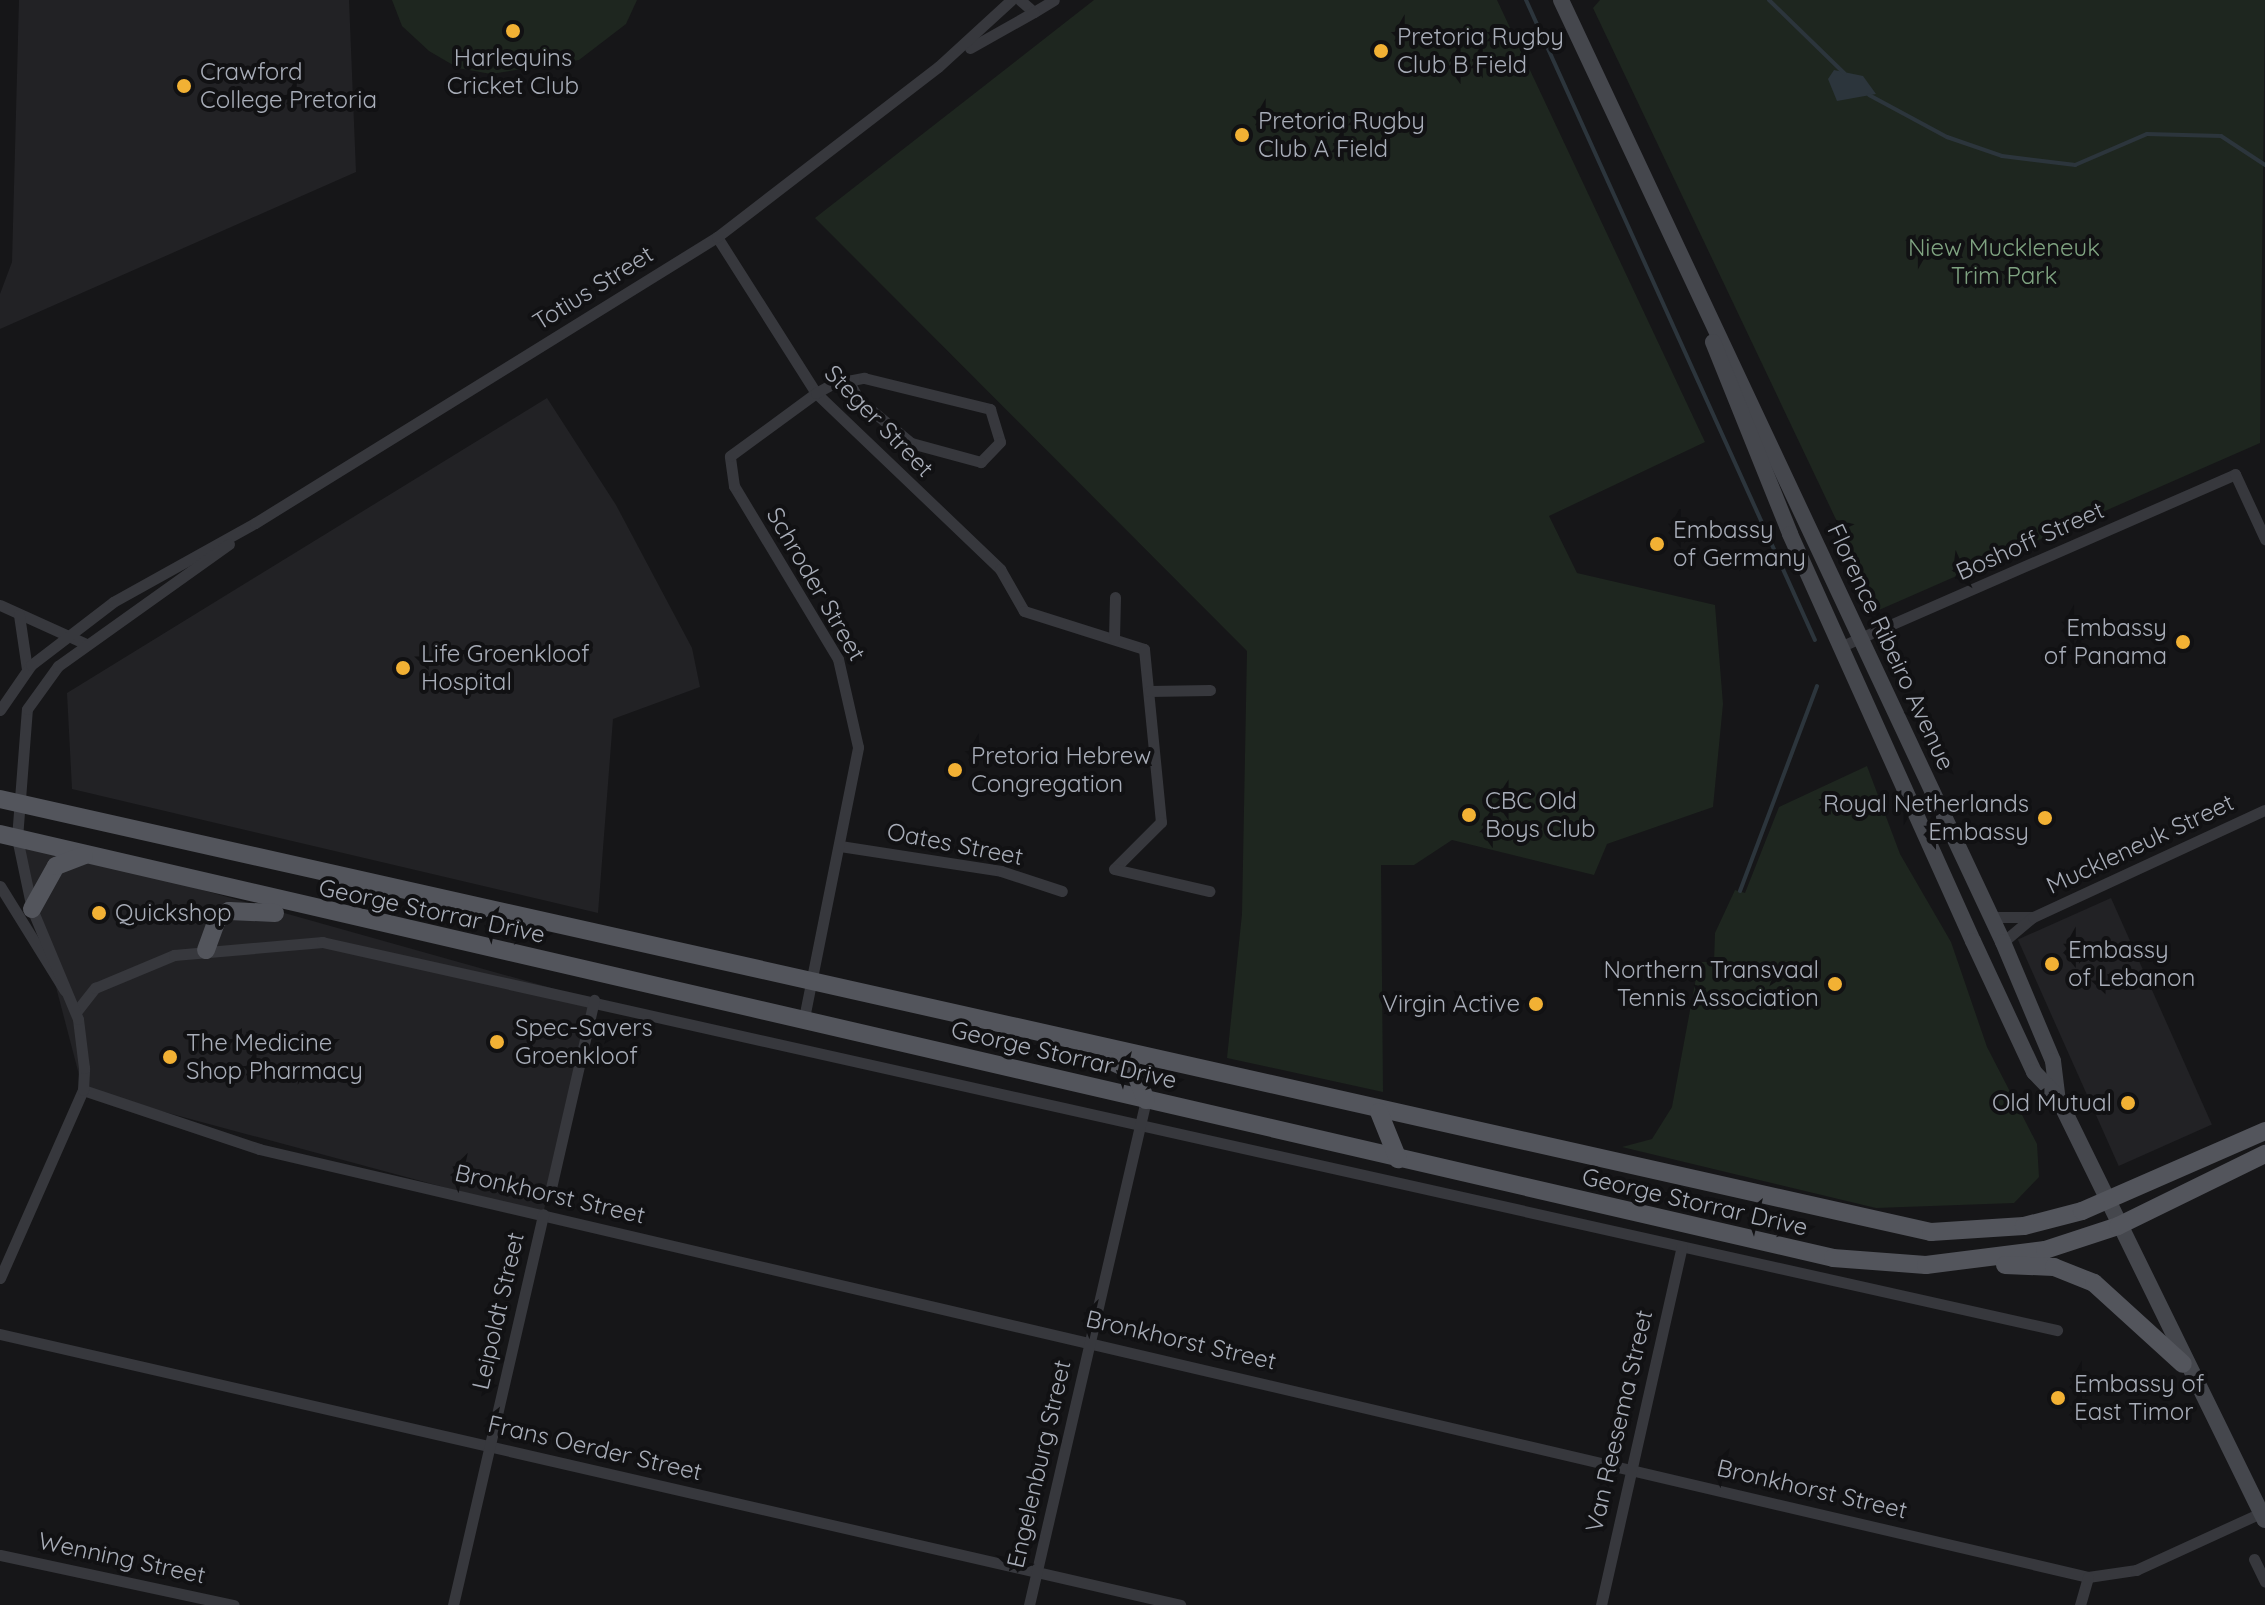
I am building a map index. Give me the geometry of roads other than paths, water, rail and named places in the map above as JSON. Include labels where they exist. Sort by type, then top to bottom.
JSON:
[{"type":"main road","name":"Florence Ribeiro Avenue","points":[[1561,0],[1704,312],[2003,942],[2053,1061],[2057,1096]]},
{"type":"main road","name":"Florence Ribeiro Avenue","points":[[1704,312],[1790,534],[2034,1072],[2057,1096],[2183,1364],[2264,1515]]},
{"type":"main road","points":[[1917,762],[1917,817]]},
{"type":"main road","name":"George Storrar Drive","points":[[7,801],[812,979],[1179,1069],[1931,1232],[2024,1226],[2107,1202],[2265,1131]]},
{"type":"main road","name":"George Storrar Drive","points":[[8,836],[345,917],[804,1018],[1346,1147],[1833,1258],[1974,1263],[2118,1226],[2265,1154]]},
{"type":"main road","points":[[32,909],[56,866],[84,855]]},
{"type":"main road","points":[[206,950],[217,920],[233,909],[317,921],[345,917]]},
{"type":"main road","points":[[1007,1026],[1032,1044],[1129,1066],[1146,1100]]},
{"type":"main road","points":[[1146,1100],[1159,1077],[1179,1069]]},
{"type":"main road","points":[[1346,1147],[1366,1136],[1379,1112]]},
{"type":"main road","points":[[1379,1112],[1398,1159]]},
{"type":"main road","points":[[1974,1263],[2080,1275],[2183,1364]]},
{"type":"street","name":"Totius Street","points":[[0,710],[27,669],[61,637],[255,523],[717,237],[938,67],[1011,0]]},
{"type":"street","points":[[1020,0],[1034,12]]},
{"type":"street","name":"Totius Street","points":[[938,67],[1054,0]]},
{"type":"street","name":"Steger Street","points":[[717,237],[816,393],[1006,576],[1024,611],[1144,649],[1149,691]]},
{"type":"street","name":"Schroder Street","points":[[804,1018],[859,762],[847,678],[734,486],[730,466],[738,446],[816,393],[849,382],[879,379],[990,409],[1000,442],[981,462],[911,443],[859,400],[849,382]]},
{"type":"street","name":"Boshoff Street","points":[[1842,646],[2235,474],[2265,539]]},
{"type":"street","name":"Totius Street","points":[[74,1007],[32,909],[8,836],[7,801],[27,709],[58,666],[255,523]]},
{"type":"street","points":[[1114,638],[1115,597]]},
{"type":"street","points":[[0,605],[61,637],[86,644]]},
{"type":"street","points":[[18,615],[27,669]]},
{"type":"street","points":[[58,666],[61,637]]},
{"type":"street","points":[[1209,891],[1114,869],[1161,822],[1149,691],[1210,690]]},
{"type":"street","name":"Muckleneuk Street","points":[[2003,942],[2033,917],[2265,810]]},
{"type":"street","name":"Oates Street","points":[[840,846],[1001,871],[1062,891]]},
{"type":"street","points":[[0,886],[18,926],[74,1007],[83,1090],[0,1278]]},
{"type":"street","name":"Muckleneuk Street","points":[[1990,917],[2033,917]]},
{"type":"street","name":"George Storrar Drive","points":[[74,1007],[98,986],[161,959],[206,950],[322,942],[1140,1122],[2057,1330]]},
{"type":"street","points":[[551,1188],[594,1000]]},
{"type":"street","name":"Bronkhorst Street","points":[[83,1090],[259,1149],[2088,1577],[2136,1570],[2264,1515]]},
{"type":"street","name":"Engelenburg Street","points":[[1029,1605],[1146,1100]]},
{"type":"street","name":"Leipoldt Street","points":[[453,1605],[543,1214]]},
{"type":"street","name":"Van Reesema Street","points":[[1601,1605],[1682,1247]]},
{"type":"street","name":"Frans Oerder Street","points":[[0,1334],[1180,1605]]},
{"type":"street","name":"Wenning Street","points":[[0,1555],[234,1605]]},
{"type":"street","points":[[2254,1559],[2265,1582]]},
{"type":"street","points":[[2080,1605],[2088,1577]]},
{"type":"waterway","points":[[1526,0],[1815,640]]},
{"type":"waterway","points":[[1769,0],[1844,73]]},
{"type":"waterway","points":[[1869,95],[1947,137],[2002,156],[2075,165],[2147,134],[2221,136],[2265,165]]},
{"type":"waterway","points":[[1740,891],[1817,686]]},
{"type":"place","name":"Harlequins Cricket Club","points":[[513,31]]},
{"type":"place","name":"Pretoria Rugby Club B Field","points":[[1381,51]]},
{"type":"place","name":"Crawford College Pretoria","points":[[184,86]]},
{"type":"place","name":"Pretoria Rugby Club A Field","points":[[1242,135]]},
{"type":"place","name":"Embassy of Germany","points":[[1657,544]]},
{"type":"place","name":"Embassy of Panama","points":[[2183,642]]},
{"type":"place","name":"Life Groenkloof Hospital","points":[[403,668]]},
{"type":"place","name":"Pretoria Hebrew Congregation","points":[[955,770]]},
{"type":"place","name":"CBC Old Boys Club","points":[[1469,815]]},
{"type":"place","name":"Royal Netherlands Embassy","points":[[2045,818]]},
{"type":"place","name":"Quickshop","points":[[99,913]]},
{"type":"place","name":"Embassy of Lebanon","points":[[2052,964]]},
{"type":"place","name":"Northern Transvaal Tennis Association","points":[[1835,984]]},
{"type":"place","name":"Virgin Active","points":[[1536,1004]]},
{"type":"place","name":"Spec-Savers Groenkloof","points":[[497,1042]]},
{"type":"place","name":"The Medicine Shop Pharmacy","points":[[170,1057]]},
{"type":"place","name":"Old Mutual","points":[[2128,1103]]},
{"type":"place","name":"Embassy of East Timor","points":[[2058,1398]]},
{"type":"park label","name":"Niew Muckleneuk Trim Park","points":[[2004,262]]}]
